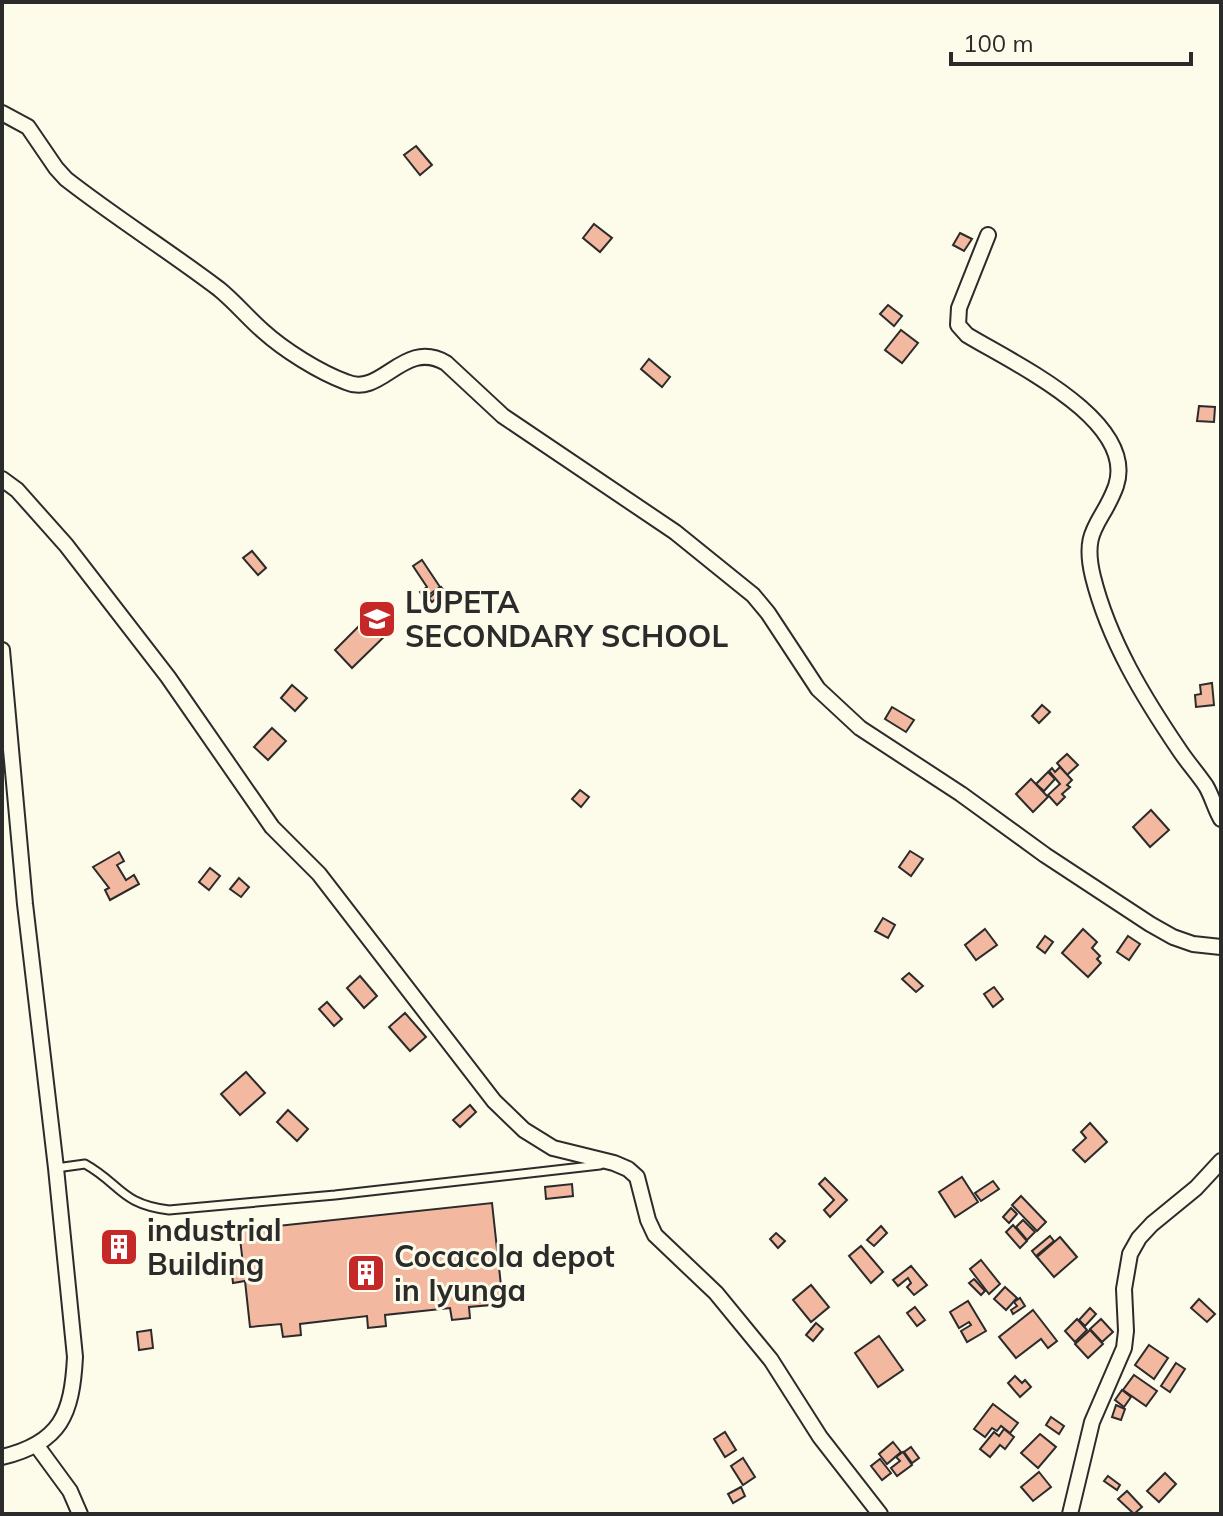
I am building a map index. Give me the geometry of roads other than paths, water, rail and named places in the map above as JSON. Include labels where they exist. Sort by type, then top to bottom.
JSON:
[{"type":"street","points":[[2,113],[28,127],[66,179],[222,292],[284,347],[335,377],[357,386],[367,385],[416,358],[438,358],[446,363],[503,416],[675,532],[753,595],[818,689],[860,728],[1150,924],[1193,944],[1221,947]]},
{"type":"street","points":[[988,235],[959,308],[958,325],[967,335],[1078,405],[1097,424],[1116,453],[1118,478],[1111,498],[1093,526],[1090,544],[1093,575],[1127,666],[1205,785],[1221,819]]},
{"type":"street","points":[[2,479],[23,496],[66,545],[168,677],[272,827],[319,874],[494,1101],[524,1130],[553,1148],[614,1163],[637,1177],[655,1235],[716,1293],[771,1360],[820,1437],[880,1514]]},
{"type":"street","points":[[2,650],[25,904],[73,1322],[73,1387],[67,1412],[55,1431],[37,1446],[2,1457]]},
{"type":"street","points":[[1070,1514],[1092,1422],[1124,1348],[1124,1289],[1130,1254],[1152,1224],[1196,1188],[1221,1161]]},
{"type":"street","points":[[37,1446],[70,1491],[80,1514]]},
{"type":"lane","points":[[56,1168],[85,1164],[129,1199],[147,1207],[169,1210],[335,1195],[614,1163]]},
{"type":"place","name":"LUPETA SECONDARY SCHOOL","points":[[377,619]]},
{"type":"place","name":"industrial Building","points":[[119,1247]]},
{"type":"place","name":"Cocacola depot in Iyunga","points":[[366,1273]]}]
